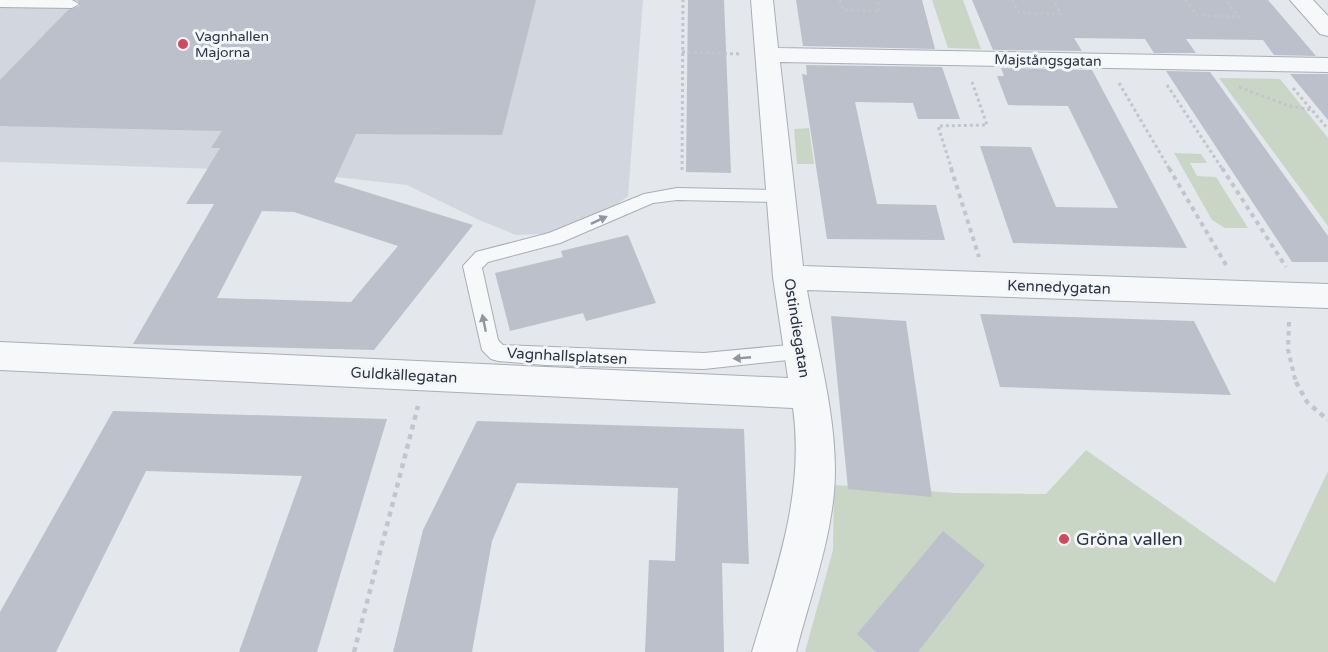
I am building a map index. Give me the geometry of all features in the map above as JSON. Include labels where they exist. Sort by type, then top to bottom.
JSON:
[{"type":"street","name":"Ostindiegatan","points":[[762,0],[757,55],[782,196],[789,277],[808,394],[816,470],[808,530],[774,652]]},
{"type":"street","name":"Majstångsgatan","points":[[757,55],[1328,65]]},
{"type":"street","name":"Kennedygatan","points":[[789,277],[1291,283],[1328,296]]},
{"type":"street","name":"Guldkällegatan","points":[[0,356],[808,394]]},
{"type":"lane","points":[[0,3],[72,4]]},
{"type":"lane","name":"Vagnhallsplatsen","points":[[782,196],[677,195],[650,198],[554,238],[482,257],[472,266],[489,344],[498,353],[545,357],[704,361],[800,352]]},
{"type":"path","points":[[682,170],[683,0]]},
{"type":"path","points":[[840,0],[843,10],[876,12],[879,10],[877,0]]},
{"type":"path","points":[[1012,0],[1019,13],[1061,14],[1053,0]]},
{"type":"path","points":[[1185,0],[1197,15],[1239,17],[1226,0]]},
{"type":"path","points":[[1200,15],[1203,19]]},
{"type":"path","points":[[682,52],[757,55]]},
{"type":"path","points":[[970,74],[987,125],[938,126],[980,260]]},
{"type":"path","points":[[1115,77],[1227,267]]},
{"type":"path","points":[[1171,81],[1177,91],[1171,92]]},
{"type":"path","points":[[1166,84],[1291,283],[1286,340],[1293,381],[1319,416],[1328,420]]},
{"type":"path","points":[[1234,84],[1245,92],[1312,110]]},
{"type":"path","points":[[1292,86],[1328,129]]},
{"type":"path","points":[[354,652],[426,376]]},
{"type":"shaded area","points":[[0,0],[643,0],[628,196],[598,218],[562,233],[516,235],[407,185],[282,171],[0,162]]},
{"type":"green space","points":[[932,0],[963,0],[981,49],[948,48]]},
{"type":"green space","points":[[1219,78],[1280,79],[1328,138],[1328,226]]},
{"type":"green space","points":[[809,128],[814,164],[797,164],[794,129]]},
{"type":"green space","points":[[1174,153],[1201,154],[1207,163],[1190,163],[1197,176],[1216,177],[1248,228],[1225,228],[1212,220]]},
{"type":"green space","name":"Gröna vallen","points":[[1086,450],[1275,583],[1328,471],[1328,652],[805,652],[833,550],[834,485],[956,493],[1046,494]]},
{"type":"building","points":[[78,0],[536,0],[502,135],[356,134],[334,182],[473,225],[374,350],[133,344],[214,204],[186,204],[220,148],[211,148],[222,131],[0,126],[0,80],[68,10],[80,6]],"holes":[[[262,211],[294,212],[398,246],[351,302],[217,298]]]},
{"type":"building","points":[[688,0],[724,0],[731,173],[686,172]]},
{"type":"building","points":[[796,0],[922,0],[935,49],[803,46]]},
{"type":"building","points":[[972,0],[1268,0],[1316,56],[1274,55],[1263,40],[1186,39],[1196,53],[1154,53],[1145,39],[1074,38],[1082,51],[993,50]]},
{"type":"building","points":[[806,65],[942,67],[960,119],[918,119],[913,103],[855,102],[877,204],[936,205],[945,240],[827,239],[802,74],[807,75]]},
{"type":"building","points":[[1001,68],[1092,70],[1187,248],[1013,243],[980,146],[1031,147],[1056,207],[1118,208],[1068,106],[1008,105],[997,76],[1004,76]]},
{"type":"building","points":[[1166,71],[1210,72],[1328,236],[1328,262],[1292,262]]},
{"type":"building","points":[[1290,74],[1328,74],[1328,120]]},
{"type":"building","points":[[628,235],[656,303],[586,321],[583,313],[510,331],[495,273],[563,257],[561,251]]},
{"type":"building","points":[[980,314],[1194,321],[1231,395],[1000,387]]},
{"type":"building","points":[[831,316],[906,321],[932,497],[848,489]]},
{"type":"building","points":[[113,411],[387,419],[317,652],[239,652],[302,476],[146,471],[56,652],[0,652],[0,612]]},
{"type":"building","points":[[477,421],[744,429],[749,564],[722,563],[724,652],[645,652],[649,560],[675,561],[678,488],[517,483],[492,541],[472,652],[393,652],[423,530]]},
{"type":"building","points":[[943,531],[985,565],[918,652],[876,652],[857,634]]},
{"type":"place","name":"Vagnhallen Majorna","points":[[183,44]]},
{"type":"place","name":"Gröna vallen","points":[[1064,539]]}]
